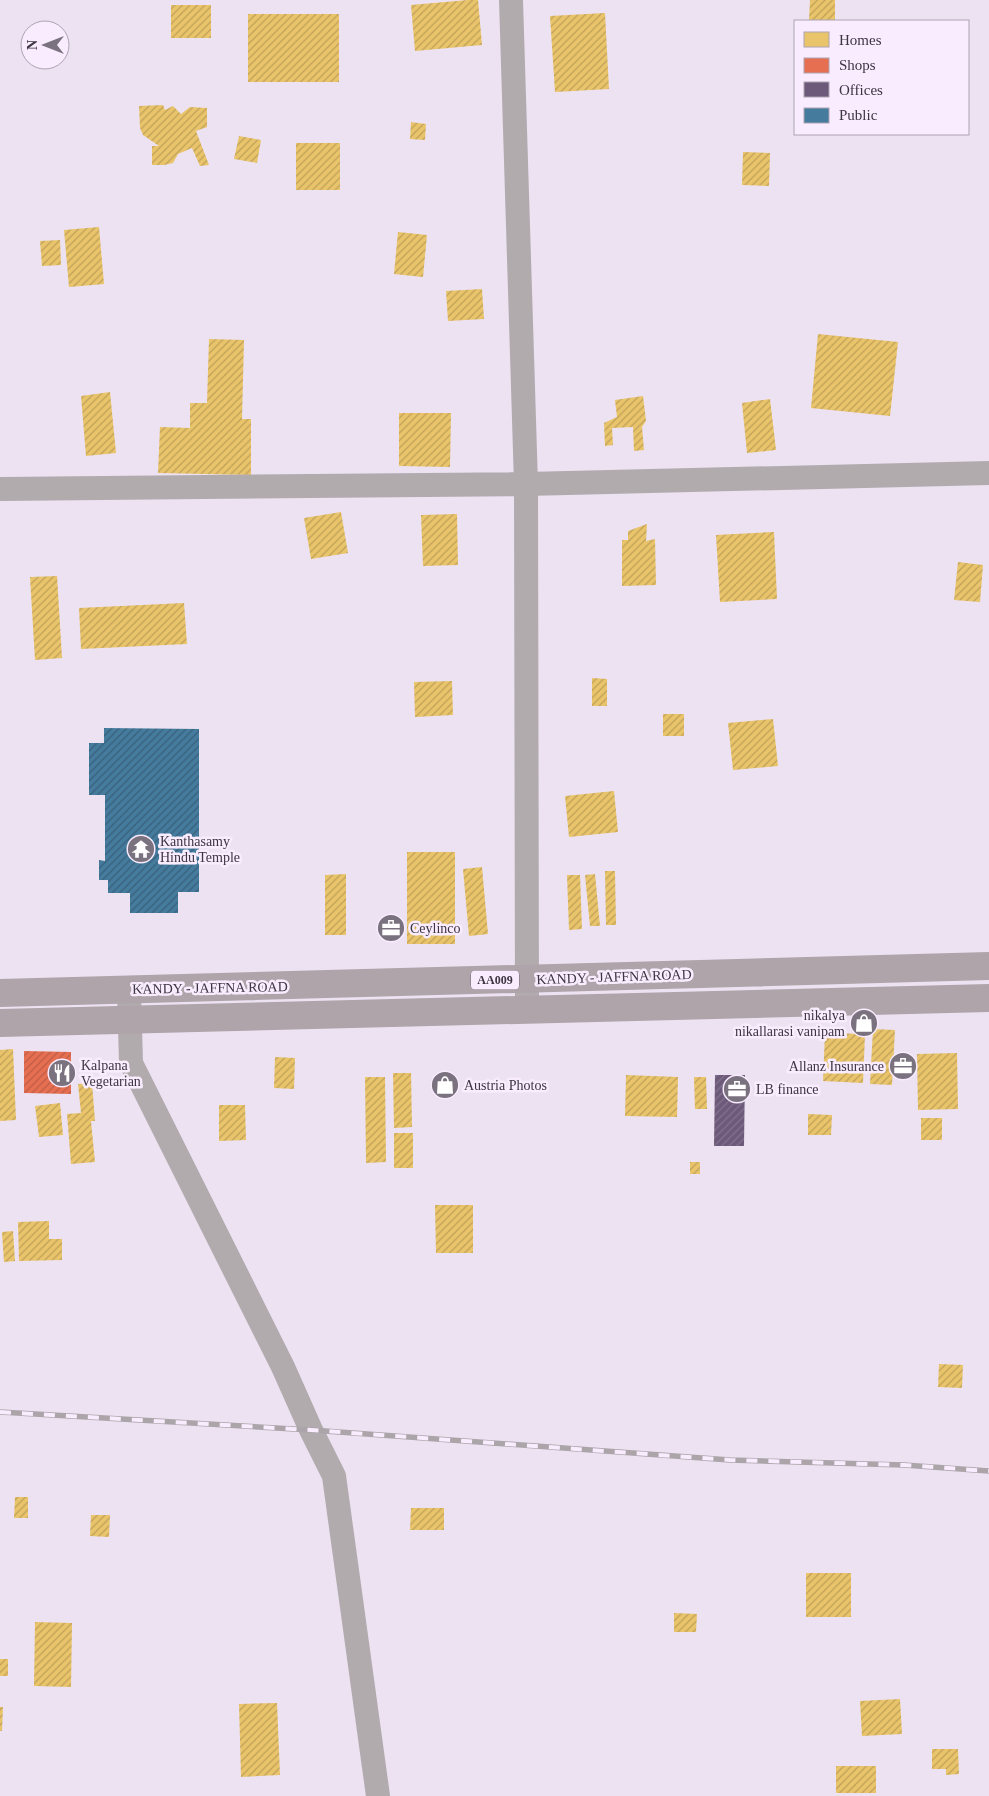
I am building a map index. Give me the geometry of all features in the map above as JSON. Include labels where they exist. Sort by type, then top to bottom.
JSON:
[{"type":"highway","name":"KANDY - JAFFNA ROAD","points":[[0,993],[989,966]]},
{"type":"highway","name":"AA009","points":[[0,1023],[989,998]]},
{"type":"street","points":[[511,0],[526,484],[527,1010]]},
{"type":"street","points":[[0,488],[526,484],[989,473]]},
{"type":"street","points":[[129,990],[131,1064],[283,1367],[334,1476],[378,1796]]},
{"type":"building: Homes","points":[[478,0],[482,45],[415,51],[411,5]]},
{"type":"building: Homes","points":[[810,0],[835,0],[835,20],[809,20]]},
{"type":"building: Homes","points":[[171,5],[211,5],[211,38],[171,38]]},
{"type":"building: Homes","points":[[605,13],[609,89],[555,92],[550,16]]},
{"type":"building: Homes","points":[[248,14],[339,14],[339,82],[248,82]]},
{"type":"building: Homes","points":[[163,105],[165,110],[173,106],[181,114],[190,107],[207,108],[207,127],[196,131],[209,165],[200,166],[192,148],[178,154],[173,163],[152,165],[152,146],[159,146],[143,135],[140,128],[139,106]]},
{"type":"building: Homes","points":[[411,122],[426,124],[425,140],[410,139]]},
{"type":"building: Homes","points":[[239,136],[261,140],[257,163],[234,159]]},
{"type":"building: Homes","points":[[296,143],[340,143],[340,190],[296,190]]},
{"type":"building: Homes","points":[[743,152],[770,153],[769,186],[742,185]]},
{"type":"building: Homes","points":[[99,227],[104,284],[69,287],[64,230]]},
{"type":"building: Homes","points":[[398,232],[427,235],[423,277],[394,274]]},
{"type":"building: Homes","points":[[60,240],[61,265],[42,266],[40,241]]},
{"type":"building: Homes","points":[[482,289],[484,319],[448,321],[446,291]]},
{"type":"building: Homes","points":[[818,334],[898,342],[890,416],[811,408]]},
{"type":"building: Homes","points":[[209,339],[244,340],[242,419],[251,419],[251,475],[158,473],[160,427],[190,428],[190,403],[207,403]]},
{"type":"building: Homes","points":[[110,392],[116,453],[86,456],[81,396]]},
{"type":"building: Homes","points":[[643,396],[646,421],[642,427],[644,450],[634,451],[633,427],[612,428],[613,445],[605,446],[604,423],[617,417],[615,400]]},
{"type":"building: Homes","points":[[770,399],[776,450],[747,453],[742,403]]},
{"type":"building: Homes","points":[[399,413],[451,413],[450,467],[399,466]]},
{"type":"building: Homes","points":[[341,512],[348,553],[311,559],[304,518]]},
{"type":"building: Homes","points":[[457,514],[458,565],[423,566],[421,515]]},
{"type":"building: Homes","points":[[647,524],[646,541],[655,539],[656,585],[622,586],[622,540],[628,540],[628,531]]},
{"type":"building: Homes","points":[[774,532],[777,599],[720,602],[716,535]]},
{"type":"building: Homes","points":[[958,562],[983,565],[980,602],[954,600]]},
{"type":"building: Homes","points":[[57,576],[62,658],[35,660],[30,577]]},
{"type":"building: Homes","points":[[184,603],[187,644],[81,649],[79,608]]},
{"type":"building: Homes","points":[[592,678],[607,679],[607,706],[592,706]]},
{"type":"building: Homes","points":[[452,681],[453,715],[415,717],[414,682]]},
{"type":"building: Homes","points":[[663,714],[684,714],[684,736],[663,736]]},
{"type":"building: Homes","points":[[773,719],[778,766],[733,770],[728,723]]},
{"type":"building: Homes","points":[[614,791],[618,832],[569,837],[565,796]]},
{"type":"building: Homes","points":[[407,852],[455,852],[455,944],[407,944]]},
{"type":"building: Homes","points":[[482,867],[488,934],[469,936],[463,869]]},
{"type":"building: Homes","points":[[605,871],[615,871],[616,925],[606,925]]},
{"type":"building: Homes","points":[[346,874],[346,935],[325,935],[325,875]]},
{"type":"building: Homes","points":[[595,874],[600,926],[590,926],[585,875]]},
{"type":"building: Homes","points":[[567,875],[580,875],[582,929],[569,930]]},
{"type":"building: Homes","points":[[873,1029],[895,1030],[892,1085],[870,1084]]},
{"type":"building: Homes","points":[[825,1033],[865,1034],[863,1083],[823,1081]]},
{"type":"building: Homes","points":[[13,1049],[16,1120],[0,1121],[0,1050]]},
{"type":"building: Homes","points":[[957,1053],[958,1109],[918,1110],[917,1054]]},
{"type":"building: Homes","points":[[275,1057],[295,1058],[294,1089],[274,1088]]},
{"type":"building: Homes","points":[[393,1073],[411,1073],[412,1127],[394,1128]]},
{"type":"building: Homes","points":[[626,1075],[678,1077],[677,1117],[625,1116]]},
{"type":"building: Homes","points":[[365,1077],[385,1077],[386,1162],[366,1163]]},
{"type":"building: Homes","points":[[694,1077],[706,1077],[707,1109],[695,1109]]},
{"type":"building: Homes","points":[[92,1083],[95,1121],[91,1121],[95,1162],[71,1164],[67,1114],[81,1113],[78,1084]]},
{"type":"building: Homes","points":[[60,1103],[63,1135],[39,1137],[35,1106]]},
{"type":"building: Homes","points":[[219,1105],[245,1105],[246,1140],[219,1141]]},
{"type":"building: Homes","points":[[808,1114],[832,1115],[831,1135],[808,1135]]},
{"type":"building: Homes","points":[[921,1118],[942,1118],[942,1140],[921,1140]]},
{"type":"building: Homes","points":[[394,1133],[413,1133],[413,1168],[394,1168]]},
{"type":"building: Homes","points":[[690,1162],[700,1162],[700,1174],[690,1174]]},
{"type":"building: Homes","points":[[435,1205],[473,1205],[473,1253],[436,1253]]},
{"type":"building: Homes","points":[[49,1221],[49,1239],[62,1239],[62,1260],[19,1261],[18,1222]]},
{"type":"building: Homes","points":[[13,1231],[15,1261],[4,1262],[2,1232]]},
{"type":"building: Homes","points":[[939,1364],[963,1365],[962,1388],[938,1387]]},
{"type":"building: Homes","points":[[15,1497],[28,1497],[28,1518],[14,1518]]},
{"type":"building: Homes","points":[[411,1508],[444,1508],[444,1530],[410,1530]]},
{"type":"building: Homes","points":[[91,1515],[110,1515],[109,1537],[90,1536]]},
{"type":"building: Homes","points":[[806,1573],[851,1573],[851,1617],[806,1617]]},
{"type":"building: Homes","points":[[674,1613],[697,1614],[696,1632],[674,1632]]},
{"type":"building: Homes","points":[[35,1622],[72,1623],[71,1687],[34,1686]]},
{"type":"building: Homes","points":[[0,1659],[8,1659],[8,1676],[0,1676]]},
{"type":"building: Homes","points":[[900,1699],[902,1734],[862,1736],[860,1701]]},
{"type":"building: Homes","points":[[277,1703],[280,1775],[241,1777],[239,1704]]},
{"type":"building: Homes","points":[[0,1707],[3,1707],[2,1731],[0,1731]]},
{"type":"building: Homes","points":[[932,1749],[958,1749],[959,1774],[946,1775],[946,1769],[932,1769]]},
{"type":"building: Homes","points":[[836,1766],[876,1766],[876,1793],[836,1793]]},
{"type":"building: Shops","points":[[24,1051],[71,1052],[71,1094],[24,1093]]},
{"type":"building: Offices","points":[[715,1075],[745,1075],[744,1146],[714,1146]]},
{"type":"building: Public","points":[[104,728],[199,729],[199,892],[178,892],[178,913],[130,913],[130,893],[108,893],[108,880],[99,880],[99,860],[105,861],[105,795],[89,795],[89,743],[104,743]]},
{"type":"railway","points":[[0,1412],[311,1430],[730,1460],[904,1465],[989,1471]]},
{"type":"place","name":"Kanthasamy Hindu Temple","points":[[141,849]]},
{"type":"place","name":"Ceylinco","points":[[391,928]]},
{"type":"place","name":"nikalya nikallarasi vanipam","points":[[864,1023]]},
{"type":"place","name":"Allanz Insurance","points":[[903,1066]]},
{"type":"place","name":"Kalpana Vegetarian","points":[[62,1073]]},
{"type":"place","name":"Austria Photos","points":[[445,1085]]},
{"type":"place","name":"LB finance","points":[[737,1089]]}]
